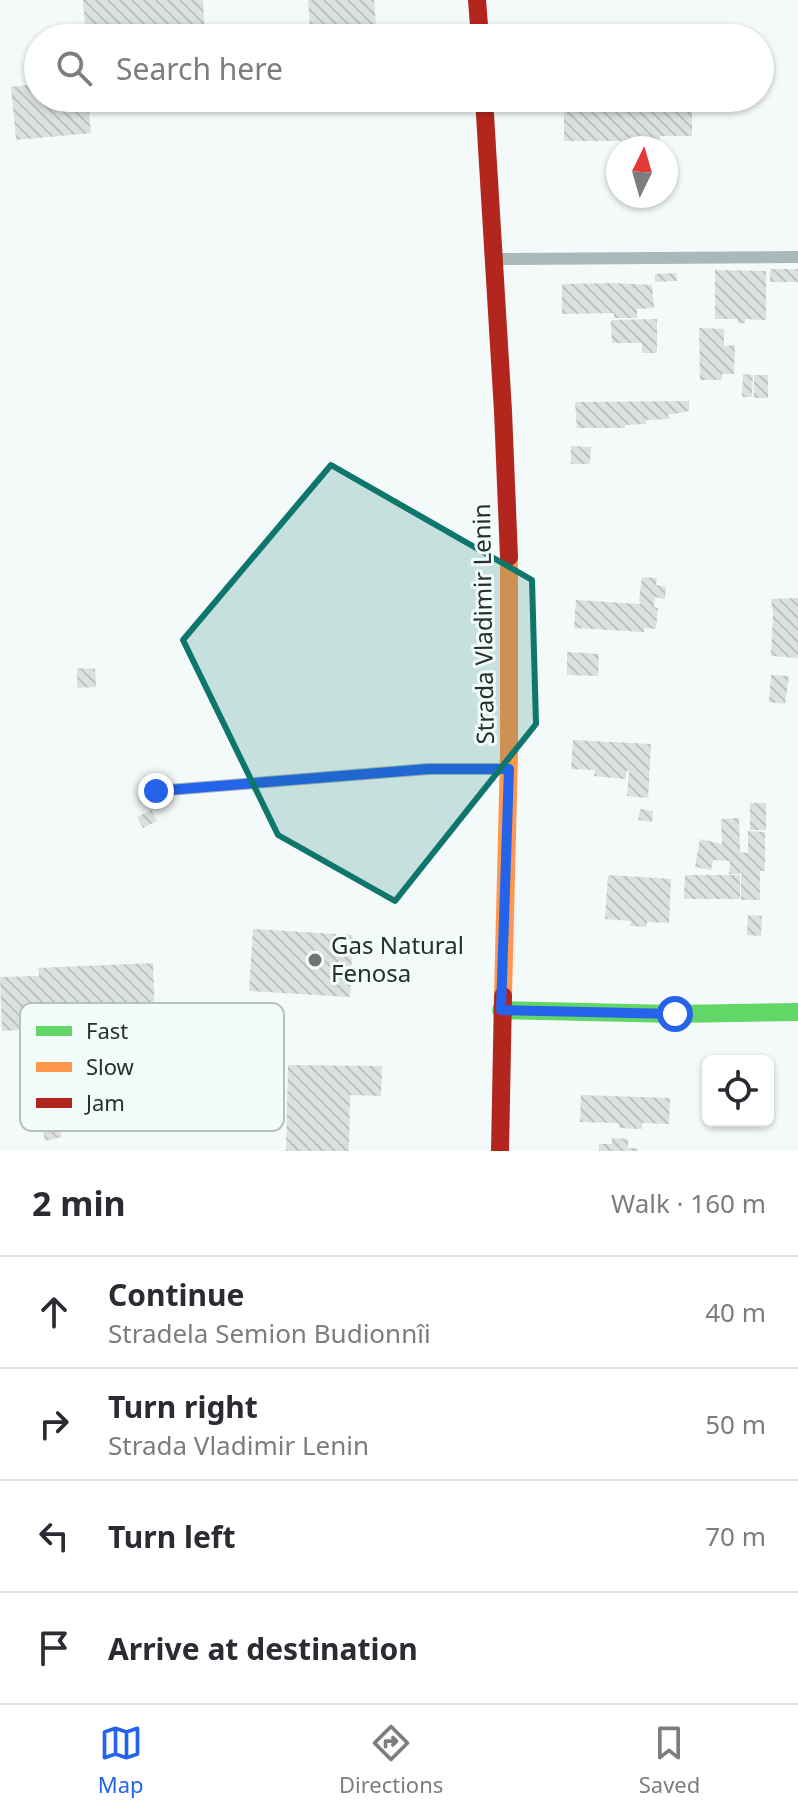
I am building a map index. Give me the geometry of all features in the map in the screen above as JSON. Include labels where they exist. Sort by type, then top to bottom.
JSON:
[{"type":"main road","points":[[477,0],[479,24]]},
{"type":"main road","name":"Strada Vladimir Lenin","points":[[485,112],[508,516],[509,769],[500,1151]]},
{"type":"main road","points":[[501,1010],[675,1014],[798,1012]]},
{"type":"lane","points":[[495,259],[798,257]]},
{"type":"lane","points":[[156,791],[428,769],[509,769]]},
{"type":"highlighted area","points":[[331,465],[532,580],[536,724],[395,901],[278,835],[183,640]]},
{"type":"building","points":[[83,0],[203,0],[204,24],[85,24]]},
{"type":"building","points":[[308,0],[374,0],[376,24],[310,24]]},
{"type":"building","points":[[24,86],[24,112],[89,112],[91,133],[16,140],[11,87]]},
{"type":"building","points":[[564,112],[692,112],[692,136],[606,136],[606,141],[564,141]]},
{"type":"building","points":[[770,269],[798,269],[798,282],[770,282]]},
{"type":"building","points":[[715,270],[766,271],[766,320],[745,319],[745,323],[737,323],[737,319],[715,319]]},
{"type":"building","points":[[676,273],[677,281],[655,282],[655,274]]},
{"type":"building","points":[[562,284],[652,285],[654,308],[637,309],[637,318],[614,318],[614,313],[562,314]]},
{"type":"building","points":[[657,319],[657,353],[642,353],[642,343],[612,343],[611,320]]},
{"type":"building","points":[[699,328],[724,329],[724,346],[735,345],[734,374],[722,374],[722,380],[700,380]]},
{"type":"building","points":[[743,374],[753,375],[752,397],[742,397]]},
{"type":"building","points":[[754,375],[768,375],[768,398],[754,398]]},
{"type":"building","points":[[689,401],[689,411],[668,415],[669,419],[646,420],[646,424],[625,425],[625,428],[577,428],[575,402]]},
{"type":"building","points":[[571,446],[591,447],[590,464],[571,464]]},
{"type":"building","points":[[642,577],[657,578],[656,585],[666,587],[665,599],[655,597],[654,607],[658,608],[656,629],[644,628],[644,632],[574,628],[576,600],[641,604]]},
{"type":"building","points":[[798,598],[798,658],[771,656],[771,599]]},
{"type":"building","points":[[567,652],[599,654],[598,676],[567,675]]},
{"type":"building","points":[[77,668],[95,669],[96,687],[77,688]]},
{"type":"building","points":[[771,675],[789,676],[785,704],[769,702]]},
{"type":"building","points":[[573,740],[651,744],[648,798],[627,796],[629,771],[626,771],[626,779],[594,776],[595,770],[571,769]]},
{"type":"building","points":[[750,803],[766,803],[766,830],[750,830]]},
{"type":"building","points":[[640,809],[653,811],[652,822],[638,820]]},
{"type":"building","points":[[151,810],[157,821],[143,828],[137,817]]},
{"type":"building","points":[[739,818],[740,852],[748,853],[748,831],[765,832],[765,871],[760,871],[760,900],[741,900],[741,875],[744,875],[741,869],[740,874],[729,874],[730,861],[713,860],[711,870],[695,867],[700,839],[722,844],[721,819]]},
{"type":"building","points":[[608,875],[671,879],[669,923],[647,922],[647,927],[630,926],[631,921],[605,919]]},
{"type":"building","points":[[685,875],[740,875],[740,899],[684,899]]},
{"type":"building","points":[[748,915],[762,916],[761,936],[747,935]]},
{"type":"building","points":[[253,929],[353,935],[350,997],[249,991]]},
{"type":"building","points":[[153,963],[154,1003],[20,1003],[20,1030],[2,1031],[0,977],[39,976],[38,968]]},
{"type":"building","points":[[288,1065],[382,1066],[381,1096],[350,1095],[349,1151],[286,1151]]},
{"type":"building","points":[[581,1095],[670,1098],[669,1124],[642,1123],[642,1129],[619,1128],[619,1123],[580,1122]]},
{"type":"building","points":[[43,1131],[61,1131],[62,1137],[45,1141]]},
{"type":"building","points":[[612,1138],[628,1139],[628,1148],[638,1148],[638,1151],[599,1151],[599,1144],[612,1144]]},
{"type":"traffic: fast","points":[[501,1010],[675,1014],[798,1012]]},
{"type":"traffic: slow","points":[[503,996],[509,754],[509,557]]},
{"type":"traffic: jam","points":[[477,0],[479,24]]},
{"type":"traffic: jam","points":[[485,112],[509,557]]},
{"type":"traffic: jam","points":[[500,1151],[503,996]]},
{"type":"place","name":"Gas Natural Fenosa","points":[[315,960]]},
{"type":"route","points":[[156,791],[428,769],[509,769],[501,1010],[675,1014]]}]
